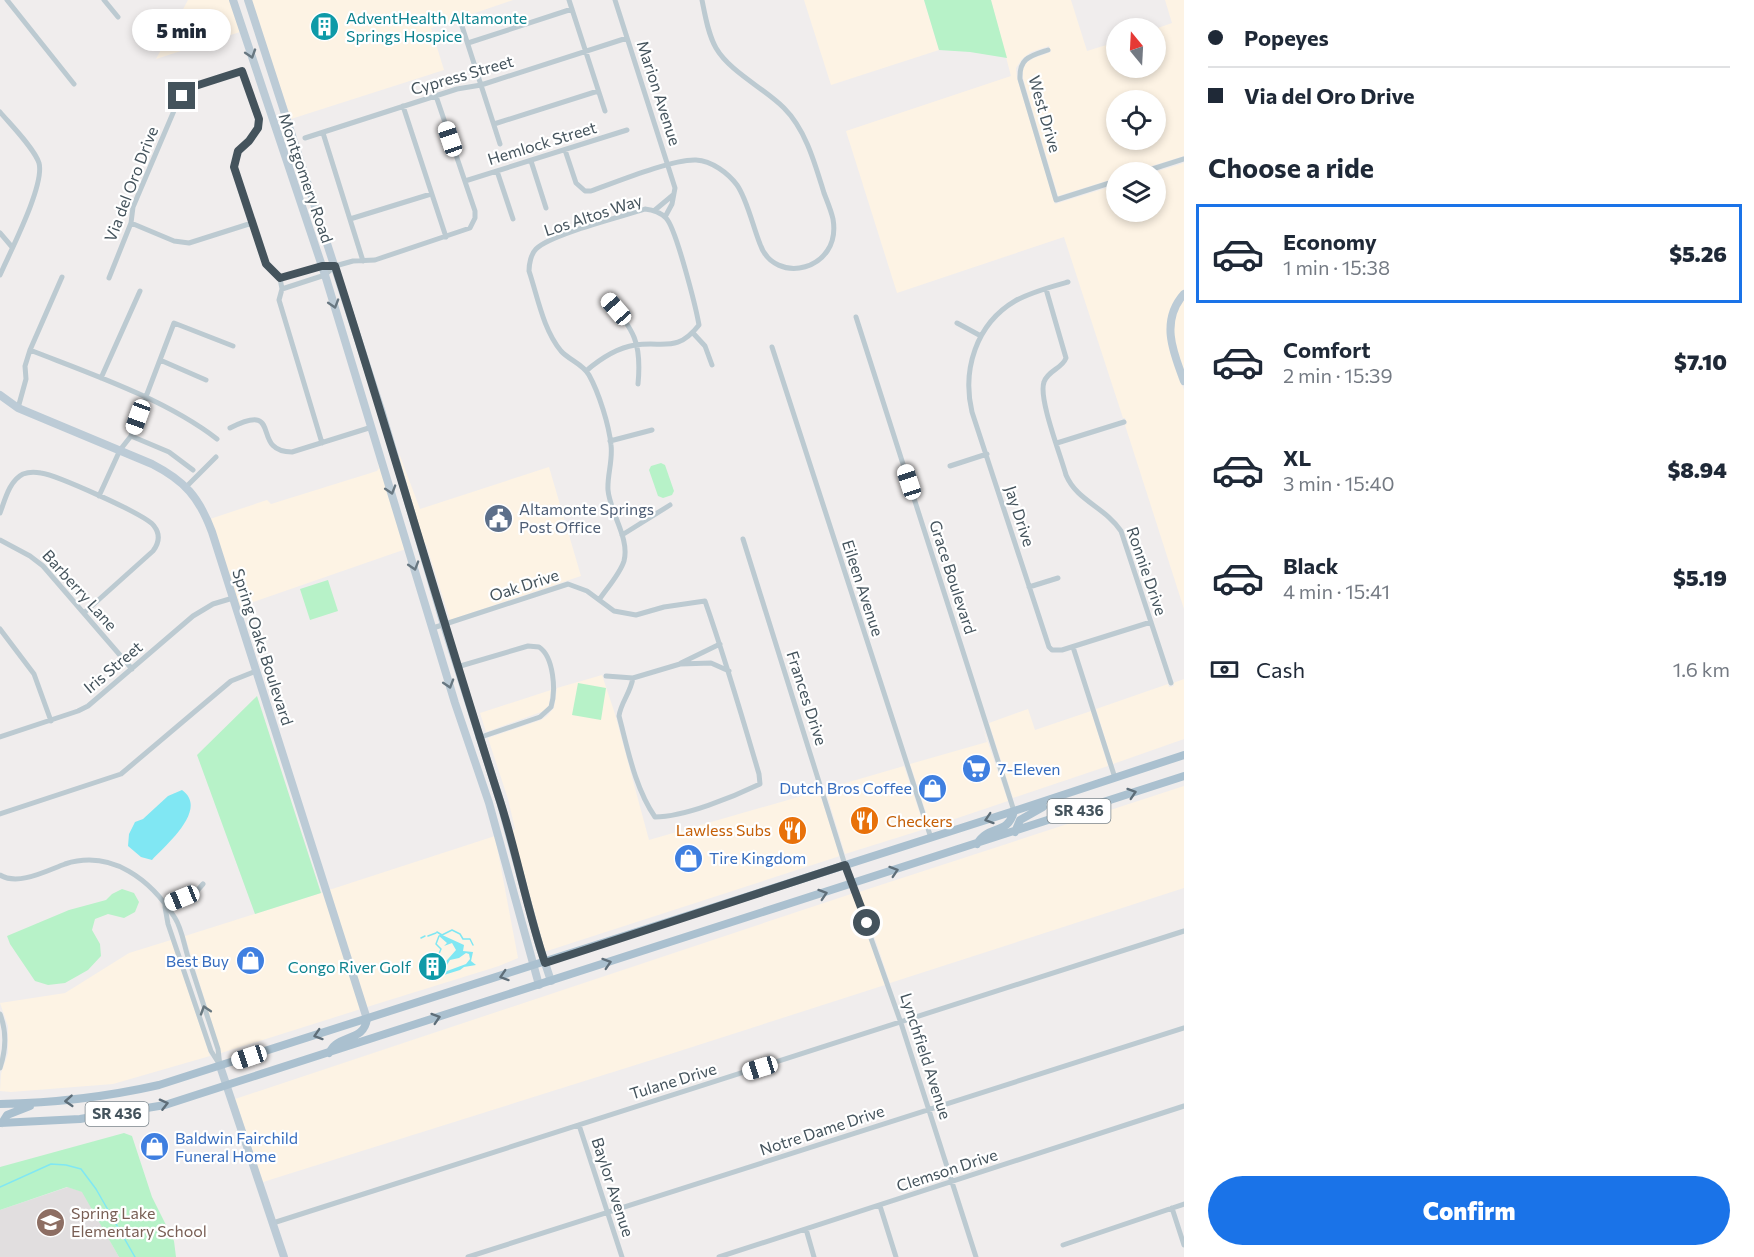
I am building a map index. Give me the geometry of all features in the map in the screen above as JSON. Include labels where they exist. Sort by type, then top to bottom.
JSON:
[{"type":"main road","name":"Montgomery Road","points":[[233,0],[325,275],[372,426],[455,703],[489,803],[539,985]]},
{"type":"main road","name":"Montgomery Road","points":[[248,0],[364,357],[478,738],[500,801],[551,981]]},
{"type":"main road","points":[[1184,294],[1173,311],[1170,334],[1172,351],[1184,381]]},
{"type":"main road","points":[[351,361],[364,357]]},
{"type":"main road","name":"Spring Oaks Boulevard","points":[[0,395],[18,408],[167,472],[186,487],[207,517],[368,1019]]},
{"type":"main road","points":[[397,510],[412,514]]},
{"type":"main road","points":[[455,703],[466,727],[478,738]]},
{"type":"main road","name":"SR 436","points":[[0,1104],[77,1101],[118,1095],[159,1085],[545,963],[1184,754]]},
{"type":"main road","name":"SR 436","points":[[1,1126],[120,1114],[165,1105],[1184,776]]},
{"type":"main road","points":[[1015,832],[1024,816],[1079,790]]},
{"type":"main road","points":[[977,844],[982,836],[1006,826],[1012,820],[1014,811]]},
{"type":"main road","points":[[328,1053],[335,1044],[356,1036],[364,1030],[368,1019]]},
{"type":"main road","points":[[220,1066],[284,1257]]},
{"type":"main road","points":[[1,1126],[7,1115],[39,1103]]},
{"type":"street","points":[[6,0],[74,84]]},
{"type":"street","points":[[104,0],[118,17]]},
{"type":"street","points":[[569,0],[605,111]]},
{"type":"street","name":"Marion Avenue","points":[[615,0],[675,188],[672,204],[665,217]]},
{"type":"street","points":[[565,150],[576,183],[585,191],[669,165],[697,160],[724,170],[739,187],[761,248],[778,266],[794,268],[819,262],[828,252],[834,235],[833,219],[803,134],[784,108],[726,60],[716,48],[702,0]]},
{"type":"street","points":[[468,43],[572,9]]},
{"type":"street","points":[[460,20],[500,144]]},
{"type":"street","name":"Cypress Street","points":[[305,138],[627,38]]},
{"type":"street","name":"West Drive","points":[[1048,50],[1024,60],[1019,69],[1056,200],[1106,184]]},
{"type":"street","name":"Via del Oro Drive","points":[[109,278],[131,223],[134,207],[182,96],[192,87],[242,71],[259,119],[258,128],[238,151],[234,167],[252,223]]},
{"type":"street","points":[[494,124],[598,91]]},
{"type":"street","points":[[280,278],[322,266],[375,260],[465,231],[474,224],[475,211],[436,96]]},
{"type":"street","points":[[403,106],[446,237]]},
{"type":"street","points":[[0,112],[36,157],[40,169],[37,187],[0,275]]},
{"type":"street","name":"Hemlock Street","points":[[465,181],[627,130]]},
{"type":"street","points":[[322,133],[363,261]]},
{"type":"street","points":[[1166,165],[1184,159]]},
{"type":"street","points":[[531,160],[546,208]]},
{"type":"street","points":[[498,171],[513,219]]},
{"type":"street","points":[[350,219],[431,194]]},
{"type":"street","points":[[655,210],[673,195]]},
{"type":"street","name":"Los Altos Way","points":[[599,600],[624,561],[622,535],[611,509],[608,488],[611,468],[610,441],[600,402],[586,371],[563,353],[550,335],[529,271],[535,250],[550,239],[645,209],[655,210],[668,220],[695,303],[699,326],[693,333]]},
{"type":"street","points":[[131,223],[174,241],[189,243],[252,223],[266,264],[280,278],[282,289],[279,300],[322,442]]},
{"type":"street","points":[[0,233],[12,247]]},
{"type":"street","points":[[282,289],[325,275],[335,266]]},
{"type":"street","points":[[18,408],[26,379],[25,366],[30,350],[62,277]]},
{"type":"street","name":"Jay Drive","points":[[1068,282],[1023,297],[1004,308],[991,321],[973,354],[969,386],[972,412],[1049,646],[1057,651],[1073,647]]},
{"type":"street","name":"Ronnie Drive","points":[[1046,289],[1066,358],[1062,365],[1049,373],[1044,380],[1043,399],[1070,485],[1087,502],[1109,516],[1120,531],[1171,683]]},
{"type":"street","points":[[101,378],[140,291]]},
{"type":"street","points":[[608,299],[624,318],[638,345],[640,367],[638,384]]},
{"type":"street","name":"Grace Boulevard","points":[[856,317],[1014,811]]},
{"type":"street","points":[[957,322],[981,336]]},
{"type":"street","points":[[99,496],[120,450],[131,436],[174,323],[233,346]]},
{"type":"street","points":[[586,371],[602,357],[638,345],[670,345],[690,337],[693,333],[705,346],[712,365]]},
{"type":"street","name":"Eileen Avenue","points":[[772,346],[931,838]]},
{"type":"street","points":[[30,350],[145,398],[199,425],[217,439]]},
{"type":"street","points":[[160,360],[206,380]]},
{"type":"street","points":[[230,428],[246,420],[254,418],[260,420],[271,444],[283,452],[292,452],[372,426]]},
{"type":"street","points":[[1057,443],[1124,422]]},
{"type":"street","points":[[610,441],[652,430]]},
{"type":"street","points":[[131,436],[169,452],[193,470]]},
{"type":"street","points":[[951,466],[987,454]]},
{"type":"street","points":[[186,487],[216,457]]},
{"type":"street","points":[[0,513],[11,487],[18,478],[26,473],[43,473],[99,496],[149,520],[155,526],[159,536],[158,544],[153,551],[85,612]]},
{"type":"street","points":[[622,535],[670,505]]},
{"type":"street","name":"Frances Drive","points":[[742,539],[845,865]]},
{"type":"street","name":"Barberry Lane","points":[[0,540],[30,556],[43,566],[132,669]]},
{"type":"street","points":[[1029,587],[1058,578]]},
{"type":"street","name":"Oak Drive","points":[[433,628],[568,584],[587,591],[614,611],[636,615],[664,607],[705,601],[720,644]]},
{"type":"street","name":"Iris Street","points":[[0,738],[88,706],[193,616],[213,604],[233,598]]},
{"type":"street","points":[[1115,778],[1073,647],[1151,622]]},
{"type":"street","points":[[0,629],[34,674],[51,721]]},
{"type":"street","points":[[606,676],[633,678],[680,664],[720,644],[760,784],[707,805],[667,817],[655,817],[647,806],[636,777],[619,716],[620,708],[631,691],[633,678]]},
{"type":"street","points":[[457,667],[528,646],[540,647],[547,655],[554,688],[551,707],[540,717],[478,738]]},
{"type":"street","points":[[680,664],[711,663],[729,671]]},
{"type":"street","points":[[0,814],[121,774],[231,681],[256,670]]},
{"type":"street","points":[[0,875],[11,880],[79,860],[105,861],[150,886],[165,905],[168,924],[211,1051],[220,1066]]},
{"type":"street","name":"Lynchfield Avenue","points":[[845,865],[854,884],[901,1023],[976,1257]]},
{"type":"street","points":[[165,905],[196,892],[203,884]]},
{"type":"street","name":"Tulane Drive","points":[[273,1223],[1184,931]]},
{"type":"street","points":[[0,1014],[5,1026],[5,1053],[0,1068]]},
{"type":"street","name":"Notre Dame Drive","points":[[468,1257],[1184,1028]]},
{"type":"street","name":"Clemson Drive","points":[[719,1257],[733,1255],[1184,1106]]},
{"type":"street","name":"Baylor Avenue","points":[[579,1125],[622,1257]]},
{"type":"street","points":[[1063,1245],[1184,1204]]},
{"type":"street","points":[[880,1206],[896,1257]]},
{"type":"street","points":[[1172,1208],[1184,1245]]},
{"type":"street","points":[[806,1229],[814,1257]]},
{"type":"shaded area","points":[[188,0],[230,0],[240,32],[156,59]]},
{"type":"shaded area","points":[[251,0],[513,0],[431,28],[444,70],[291,119]]},
{"type":"shaded area","points":[[804,0],[924,0],[939,50],[831,85]]},
{"type":"shaded area","points":[[991,0],[1071,0],[1087,51],[1106,45],[1106,78],[1166,78],[1166,25],[1172,23],[1165,0],[1184,0],[1184,156],[1164,162],[1106,162],[1106,181],[1058,196],[1023,78],[1026,63],[1051,52],[1049,46],[1031,52],[1016,68],[1055,204],[1106,188],[1106,222],[1166,222],[1166,169],[1184,163],[1184,289],[1170,309],[1167,334],[1170,352],[1184,390],[1184,609],[1125,425],[1127,424],[1123,418],[1064,237],[897,293],[846,131],[1011,76]]},
{"type":"shaded area","points":[[1184,299],[1184,373],[1175,350],[1173,334],[1176,313]]},
{"type":"shaded area","points":[[400,456],[420,509],[549,467],[581,576],[450,620],[426,544],[424,544],[398,457]]},
{"type":"shaded area","points":[[380,463],[406,549],[239,607],[210,519],[267,500],[271,504],[377,471]]},
{"type":"shaded area","points":[[602,675],[615,714],[649,840],[819,791],[840,856],[544,952],[511,831],[515,829],[508,799],[488,738],[547,716],[554,708],[557,688]]},
{"type":"shaded area","points":[[1184,679],[1184,739],[1113,764],[1096,709],[1168,684],[1169,687],[1174,686],[1173,683]]},
{"type":"shaded area","points":[[551,690],[549,705],[544,711],[486,732],[480,713]]},
{"type":"shaded area","points":[[1028,709],[1035,730],[1091,711],[1108,766],[1013,798],[989,723]]},
{"type":"shaded area","points":[[982,725],[1008,801],[931,827],[910,764],[987,742]]},
{"type":"shaded area","points":[[904,766],[925,829],[845,854],[825,789]]},
{"type":"shaded area","points":[[1184,786],[1184,888],[890,983],[859,892]]},
{"type":"shaded area","points":[[495,836],[518,958],[367,1007],[329,890]]},
{"type":"shaded area","points":[[324,892],[361,1009],[221,1053],[185,936]]},
{"type":"shaded area","points":[[854,893],[885,985],[263,1182],[235,1099]]},
{"type":"shaded area","points":[[171,940],[210,1056],[113,1084],[0,1091],[1,1074],[8,1053],[8,1026],[0,1003],[65,993],[129,953]]},
{"type":"shaded area","name":"Spring Lake Elementary School","points":[[68,1187],[83,1192],[119,1257],[0,1257],[0,1210]]},
{"type":"green space","points":[[924,0],[991,0],[1007,58],[939,50]]},
{"type":"green space","points":[[661,463],[665,465],[674,491],[672,495],[663,498],[658,496],[649,470],[651,466]]},
{"type":"green space","points":[[328,580],[338,611],[310,620],[300,589]]},
{"type":"green space","points":[[578,683],[606,688],[601,720],[572,715]]},
{"type":"green space","points":[[257,696],[321,893],[255,914],[197,755]]},
{"type":"green space","points":[[122,889],[134,893],[139,902],[135,912],[124,918],[108,914],[95,919],[92,930],[100,944],[101,956],[88,970],[65,983],[48,985],[35,981],[7,936],[69,910],[106,900]]},
{"type":"green space","points":[[124,1133],[132,1136],[152,1197],[174,1241],[176,1257],[119,1257],[82,1192],[67,1187],[0,1210],[0,1167]]},
{"type":"water","points":[[182,790],[189,798],[191,807],[188,817],[175,836],[152,860],[141,857],[128,846],[129,834],[135,822],[143,819],[168,796]]},
{"type":"water","points":[[440,934],[464,945],[463,951],[473,952],[471,961],[476,965],[431,979],[428,973],[441,967],[456,950],[452,943],[444,946],[447,943],[439,936]],"holes":[[[466,953],[469,954],[470,959],[466,964],[444,970],[450,960]]]},
{"type":"waterway","points":[[437,932],[442,935],[452,930],[460,934],[463,939],[470,939],[473,945]]},
{"type":"waterway","points":[[428,936],[436,933]]},
{"type":"waterway","points":[[421,938],[425,936]]},
{"type":"waterway","points":[[438,956],[441,949],[436,944],[439,936]]},
{"type":"waterway","points":[[0,1187],[51,1164],[81,1169],[96,1189],[135,1257]]},
{"type":"place","name":"AdventHealth Altamonte Springs Hospice","points":[[325,27]]},
{"type":"place","name":"Altamonte Springs Post Office","points":[[498,518]]},
{"type":"place","name":"7-Eleven","points":[[977,769]]},
{"type":"place","name":"Dutch Bros Coffee","points":[[933,788]]},
{"type":"place","name":"Checkers","points":[[865,821]]},
{"type":"place","name":"Lawless Subs","points":[[792,830]]},
{"type":"place","name":"Tire Kingdom","points":[[688,858]]},
{"type":"place","name":"Best Buy","points":[[250,961]]},
{"type":"place","name":"Congo River Golf","points":[[432,967]]},
{"type":"place","name":"Baldwin Fairchild Funeral Home","points":[[154,1147]]},
{"type":"place","name":"Spring Lake Elementary School","points":[[50,1222]]},
{"type":"route","points":[[182,96],[192,87],[242,71],[259,119],[258,128],[238,151],[234,167],[266,264],[280,278],[322,266],[335,266],[382,413],[478,738],[500,801],[545,963],[845,865],[867,923]]}]
